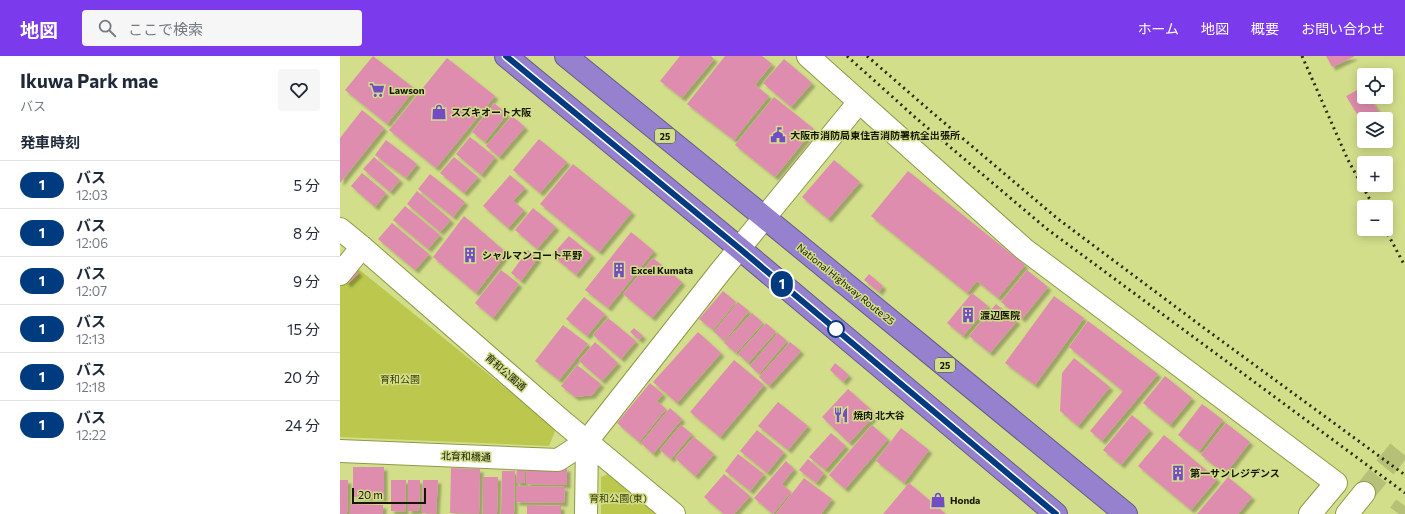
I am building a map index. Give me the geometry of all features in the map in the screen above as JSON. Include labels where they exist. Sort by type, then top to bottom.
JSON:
[{"type":"highway","points":[[506,56],[739,248],[1056,514]]},
{"type":"highway","name":"National Highway Route 25","points":[[566,56],[1126,514]]},
{"type":"street","points":[[808,56],[1024,249],[1336,483],[1310,514]]},
{"type":"street","name":"北育和橋通","points":[[340,452],[558,460],[587,441],[739,248],[859,102]]},
{"type":"street","name":"育和公園通","points":[[340,229],[562,421],[674,514]]},
{"type":"street","points":[[340,274],[362,247]]},
{"type":"street","points":[[586,514],[587,441]]},
{"type":"street","points":[[1347,514],[1364,493]]},
{"type":"green space","name":"育和公園","points":[[356,267],[556,429],[549,446],[340,437],[340,287]]},
{"type":"green space","name":"育和公園(東)","points":[[613,472],[663,514],[601,514],[601,477]]},
{"type":"building","points":[[373,56],[415,89],[387,124],[345,90]]},
{"type":"building","points":[[680,56],[711,56],[714,59],[682,98],[660,81]]},
{"type":"building","points":[[725,56],[762,56],[772,64],[755,85],[769,96],[734,140],[687,104]]},
{"type":"building","points":[[1326,56],[1355,56],[1332,67]]},
{"type":"building","points":[[447,58],[495,96],[436,168],[389,130]]},
{"type":"building","points":[[784,59],[812,83],[791,107],[763,83]]},
{"type":"building","points":[[1357,90],[1357,104],[1374,104],[1379,112],[1357,112],[1357,114],[1346,96]]},
{"type":"building","points":[[774,97],[814,129],[775,177],[735,145]]},
{"type":"building","points":[[494,103],[507,114],[485,142],[472,132]]},
{"type":"building","points":[[362,110],[384,128],[340,183],[340,138]]},
{"type":"building","points":[[512,116],[525,127],[499,157],[486,146]]},
{"type":"building","points":[[470,137],[495,157],[481,175],[456,154]]},
{"type":"building","points":[[539,139],[567,162],[540,193],[513,170]]},
{"type":"building","points":[[386,140],[417,164],[406,178],[375,155]]},
{"type":"building","points":[[374,157],[400,180],[390,192],[363,169]]},
{"type":"building","points":[[454,157],[478,177],[464,193],[440,173]]},
{"type":"building","points":[[834,160],[860,182],[828,219],[802,197]]},
{"type":"building","points":[[573,164],[632,212],[599,252],[540,204]]},
{"type":"building","points":[[908,171],[1025,265],[998,298],[977,281],[967,293],[871,216]]},
{"type":"building","points":[[362,173],[386,193],[375,207],[351,186]]},
{"type":"building","points":[[430,174],[465,202],[453,217],[418,189]]},
{"type":"building","points":[[510,175],[525,188],[513,201],[524,210],[508,228],[483,206]]},
{"type":"building","points":[[417,191],[451,220],[440,232],[407,204]]},
{"type":"building","points":[[405,206],[440,235],[428,249],[393,220]]},
{"type":"building","points":[[533,208],[556,227],[537,249],[515,230]]},
{"type":"building","name":"シャルマンコート平野","points":[[464,216],[507,253],[476,293],[433,257]]},
{"type":"building","points":[[392,223],[429,254],[415,270],[378,239]]},
{"type":"building","name":"Excel Kumata","points":[[631,232],[654,251],[608,308],[585,290]]},
{"type":"building","points":[[569,236],[592,255],[576,275],[552,255]]},
{"type":"building","points":[[528,250],[538,258],[521,281],[511,273]]},
{"type":"building","points":[[653,258],[682,282],[652,318],[623,294]]},
{"type":"building","points":[[352,266],[359,273],[348,284],[344,280]]},
{"type":"building","points":[[501,270],[519,284],[493,318],[475,303]]},
{"type":"building","points":[[1027,270],[1048,287],[1022,319],[1001,302]]},
{"type":"building","points":[[869,274],[883,286],[879,292],[864,280]]},
{"type":"building","points":[[723,291],[736,302],[713,330],[699,319]]},
{"type":"building","name":"渡辺医院","points":[[972,293],[988,306],[963,336],[947,323]]},
{"type":"building","points":[[1054,296],[1084,318],[1035,385],[1005,363]]},
{"type":"building","points":[[584,297],[605,314],[587,336],[566,319]]},
{"type":"building","points":[[738,302],[749,311],[724,341],[714,332]]},
{"type":"building","points":[[996,304],[1017,321],[990,353],[969,336]]},
{"type":"building","points":[[752,313],[763,323],[736,353],[724,343]]},
{"type":"building","points":[[608,318],[636,341],[621,359],[593,335]]},
{"type":"building","points":[[1088,321],[1158,374],[1102,441],[1090,431],[1123,391],[1069,347]]},
{"type":"building","points":[[766,323],[776,332],[748,363],[738,354]]},
{"type":"building","points":[[563,325],[588,344],[559,380],[535,361]]},
{"type":"building","points":[[634,328],[643,336],[639,340],[630,332]]},
{"type":"building","points":[[698,332],[721,353],[677,403],[653,382]]},
{"type":"building","points":[[778,333],[787,341],[759,374],[750,366]]},
{"type":"building","points":[[595,342],[618,363],[602,381],[579,361]]},
{"type":"building","points":[[790,342],[801,351],[769,386],[759,377]]},
{"type":"building","points":[[1074,358],[1110,387],[1078,426],[1060,411],[1062,373]]},
{"type":"building","points":[[734,360],[764,385],[720,437],[690,412]]},
{"type":"building","points":[[835,363],[849,375],[843,382],[830,370]]},
{"type":"building","points":[[577,365],[601,384],[592,395],[575,397],[561,386]]},
{"type":"building","points":[[1165,376],[1192,398],[1170,425],[1143,403]]},
{"type":"building","points":[[650,383],[663,394],[657,401],[666,409],[639,442],[617,423]]},
{"type":"building","points":[[848,389],[876,414],[849,443],[822,417]]},
{"type":"building","points":[[778,402],[808,426],[788,450],[758,426]]},
{"type":"building","points":[[1202,404],[1223,420],[1199,451],[1178,435]]},
{"type":"building","points":[[670,408],[682,419],[653,454],[641,443]]},
{"type":"building","points":[[1132,415],[1150,430],[1121,465],[1103,450]]},
{"type":"building","points":[[1226,423],[1250,442],[1225,474],[1201,455]]},
{"type":"building","points":[[681,425],[692,434],[671,459],[660,450]]},
{"type":"building","points":[[872,425],[888,439],[845,489],[829,475]]},
{"type":"building","points":[[901,428],[929,450],[904,483],[876,461]]},
{"type":"building","points":[[757,430],[784,452],[767,473],[740,451]]},
{"type":"building","points":[[831,433],[846,446],[825,470],[809,457]]},
{"type":"building","name":"第一サンレジデンス","points":[[1164,435],[1217,479],[1191,510],[1138,466]]},
{"type":"building","points":[[694,437],[714,454],[695,476],[675,458]]},
{"type":"building","points":[[738,454],[764,474],[750,491],[725,471]]},
{"type":"building","points":[[808,459],[824,473],[816,483],[799,470]]},
{"type":"building","points":[[786,461],[794,469],[782,484],[791,492],[773,514],[754,498]]},
{"type":"building","points":[[517,466],[525,467],[525,483],[516,483]]},
{"type":"building","points":[[353,467],[384,467],[384,498],[353,497]]},
{"type":"building","points":[[527,467],[567,468],[567,485],[526,484]]},
{"type":"building","points":[[451,468],[480,469],[479,514],[450,513]]},
{"type":"building","points":[[502,471],[515,471],[514,514],[501,514]]},
{"type":"building","points":[[724,474],[750,496],[734,514],[724,514],[704,497]]},
{"type":"building","points":[[483,477],[498,477],[497,514],[483,514]]},
{"type":"building","points":[[1228,477],[1252,497],[1238,514],[1197,514]]},
{"type":"building","points":[[804,478],[832,499],[821,514],[776,514]]},
{"type":"building","points":[[340,480],[348,480],[347,514],[340,514]]},
{"type":"building","points":[[391,480],[406,480],[405,512],[391,511]]},
{"type":"building","points":[[408,480],[420,480],[419,511],[408,511]]},
{"type":"building","points":[[423,480],[438,480],[436,514],[422,513]]},
{"type":"building","points":[[909,483],[946,514],[883,514]]},
{"type":"building","points":[[516,486],[565,487],[564,503],[516,502]]},
{"type":"building","points":[[350,504],[383,505],[383,514],[350,514]]},
{"type":"building","points":[[527,505],[561,506],[561,514],[527,514]]},
{"type":"tunnel","points":[[1364,493],[1405,443]]},
{"type":"tunnel","points":[[1399,514],[1405,506]]},
{"type":"railway","points":[[847,56],[917,119],[1047,229],[1405,493]]},
{"type":"railway","points":[[867,56],[1058,219],[1405,475]]},
{"type":"railway","points":[[1302,56],[1348,160],[1370,200]]},
{"type":"railway","points":[[1389,236],[1405,266]]},
{"type":"bus line","name":"1","points":[[506,56],[739,248],[1056,514]]},
{"type":"place","name":"Lawson","points":[[377,90]]},
{"type":"place","name":"スズキオート大阪","points":[[439,112]]},
{"type":"place","name":"大阪市消防局東住吉消防署杭全出張所","points":[[778,135]]},
{"type":"place","name":"シャルマンコート平野","points":[[470,255]]},
{"type":"place","name":"Excel Kumata","points":[[619,270]]},
{"type":"place","name":"渡辺医院","points":[[968,315]]},
{"type":"place","name":"焼肉 北大谷","points":[[841,415]]},
{"type":"place","name":"第一サンレジデンス","points":[[1178,473]]},
{"type":"place","name":"Honda","points":[[938,500]]}]
